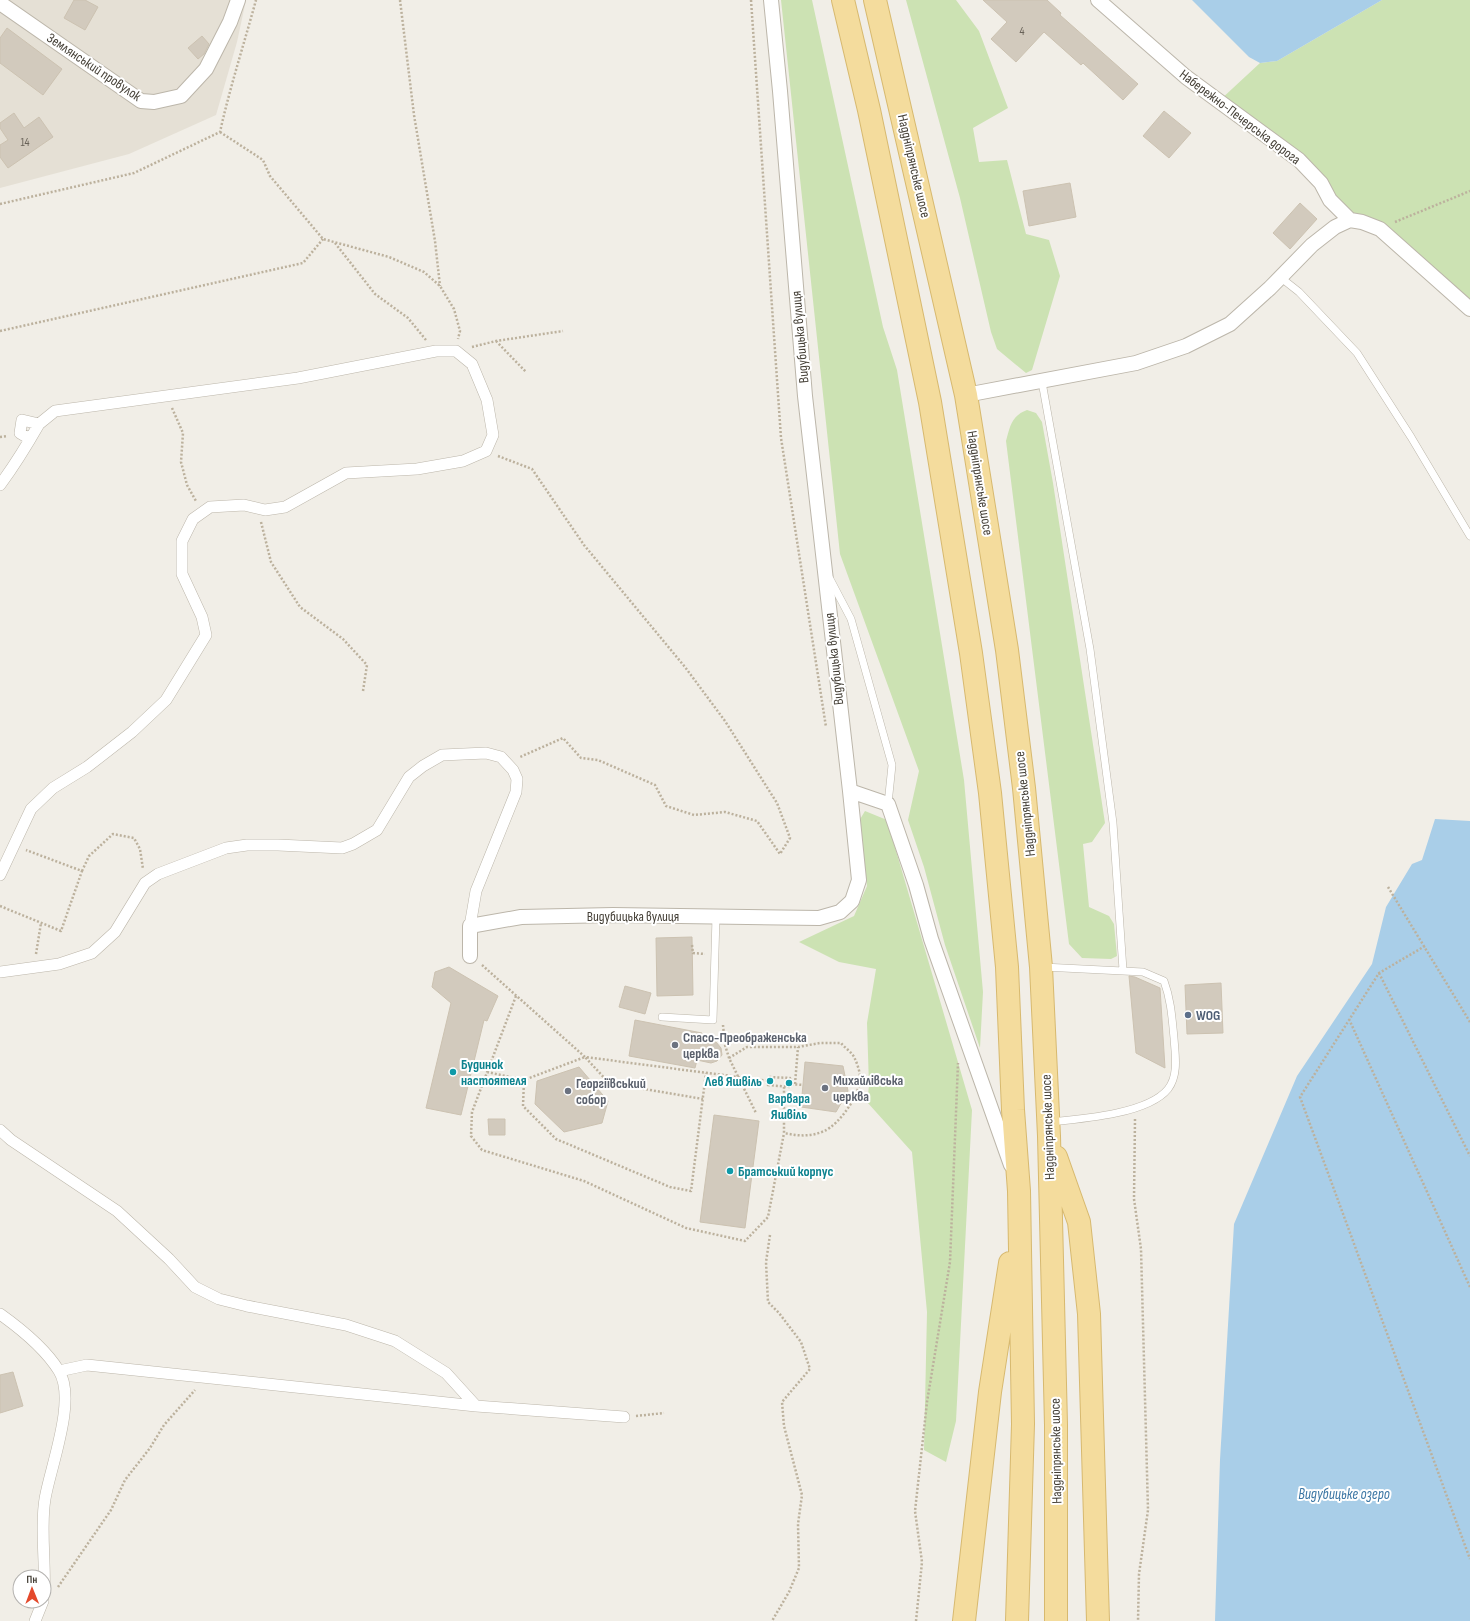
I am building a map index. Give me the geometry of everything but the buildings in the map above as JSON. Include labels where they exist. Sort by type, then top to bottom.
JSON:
[{"type":"main road","points":[[843,0],[869,110],[930,402],[971,653],[990,793],[1007,967],[1013,1110],[1019,1198],[1023,1424],[1018,1621]]},
{"type":"main road","name":"Наддніпрянське шосе","points":[[875,0],[966,395],[1007,650],[1024,788],[1041,967],[1048,1129],[1056,1425],[1056,1621]]},
{"type":"main road","points":[[1048,1129],[1079,1222],[1089,1314],[1098,1621]]},
{"type":"main road","points":[[964,1621],[990,1392],[1019,1198]]},
{"type":"street","name":"Землянський провулок","points":[[0,3],[141,101],[154,102],[181,96],[206,69],[230,22],[238,0]]},
{"type":"street","name":"Видубицька вулиця","points":[[470,926],[521,917],[613,915],[819,918],[840,912],[852,901],[858,880],[850,791],[805,396],[771,0]]},
{"type":"street","name":"Набережно-Печерська дорога","points":[[1098,0],[1186,77],[1299,160],[1321,183],[1330,200],[1350,220]]},
{"type":"street","points":[[966,395],[1042,382],[1136,363],[1186,346],[1230,324],[1312,245],[1335,227],[1350,220],[1362,222],[1380,229],[1470,309]]},
{"type":"street","points":[[0,486],[39,424],[55,412],[298,378],[436,351],[456,351],[472,364],[487,400],[493,435],[486,452],[462,461],[417,470],[346,473],[285,507],[265,510],[244,506],[210,508],[193,519],[182,541],[182,574],[202,617],[206,635],[166,700],[132,732],[87,767],[53,788],[31,809],[0,875]]},
{"type":"street","points":[[30,439],[20,433],[22,420],[39,424]]},
{"type":"street","points":[[0,972],[59,964],[92,953],[115,932],[145,883],[158,874],[226,848],[247,845],[342,848],[353,844],[377,830],[409,777],[423,766],[442,755],[486,753],[501,758],[514,770],[517,779],[516,792],[476,891],[470,926],[470,956]]},
{"type":"street","points":[[850,791],[888,804],[916,885],[931,939],[998,1125],[1019,1198]]},
{"type":"street","points":[[0,1130],[11,1140],[117,1211],[169,1259],[195,1287],[220,1299],[233,1303],[346,1325],[395,1341],[446,1373],[476,1406]]},
{"type":"street","points":[[0,1314],[40,1348],[59,1371],[63,1382],[64,1413],[56,1457],[45,1500],[44,1569]]},
{"type":"street","points":[[59,1371],[87,1365],[476,1406],[624,1417]]},
{"type":"street","points":[[35,1621],[40,1609]]},
{"type":"lane","points":[[1280,277],[1299,292],[1357,353],[1411,437],[1470,536]]},
{"type":"lane","points":[[1042,382],[1090,649],[1114,823],[1123,970]]},
{"type":"lane","points":[[825,570],[851,619],[892,765],[888,804]]},
{"type":"lane","points":[[662,1017],[713,1020],[716,917]]},
{"type":"lane","points":[[1041,967],[1143,972],[1164,981],[1171,999],[1176,1070],[1169,1088],[1156,1100],[1135,1108],[1048,1129]]},
{"type":"path","points":[[220,132],[231,84],[238,65],[256,0]]},
{"type":"path","points":[[400,0],[414,115],[435,241],[440,286]]},
{"type":"path","points":[[751,0],[781,438],[827,730]]},
{"type":"path","points":[[0,204],[134,173],[220,132]]},
{"type":"path","points":[[220,132],[263,160],[270,176],[323,239],[389,257],[424,272],[440,286],[454,309],[460,330],[456,351],[496,341],[563,331]]},
{"type":"path","points":[[1380,229],[1470,191]]},
{"type":"path","points":[[0,331],[303,263],[323,239]]},
{"type":"path","points":[[335,243],[374,294],[408,318],[436,351]]},
{"type":"path","points":[[496,341],[526,372]]},
{"type":"path","points":[[167,396],[182,433],[181,462],[187,485],[203,513]]},
{"type":"path","points":[[486,452],[532,469],[584,545],[685,667],[725,721],[777,803],[790,838],[780,854],[756,821],[725,812],[694,814],[666,806],[655,785],[598,760],[581,758],[563,738],[508,763]]},
{"type":"path","points":[[257,508],[271,562],[300,607],[343,639],[367,665],[363,691]]},
{"type":"path","points":[[0,906],[62,931],[82,871],[89,856],[113,834],[134,838],[140,849],[145,883]]},
{"type":"path","points":[[13,845],[82,871]]},
{"type":"path","points":[[1388,888],[1425,946],[1470,1022]]},
{"type":"path","points":[[36,950],[41,923]]},
{"type":"path","points":[[692,945],[693,953],[715,954]]},
{"type":"path","points":[[1425,946],[1379,973],[1300,1097],[1470,1559]]},
{"type":"path","points":[[470,956],[585,1057],[609,1083],[703,1099]]},
{"type":"path","points":[[1379,973],[1470,1156]]},
{"type":"path","points":[[516,996],[472,1112],[472,1136],[482,1150],[584,1181],[686,1228],[745,1241],[768,1217],[784,1133],[784,1086]]},
{"type":"path","points":[[1349,1019],[1470,1287]]},
{"type":"path","points":[[722,1022],[725,1032],[724,1045],[728,1058],[756,1113]]},
{"type":"path","points":[[728,1058],[747,1047],[798,1047],[820,1043],[841,1043],[855,1058],[860,1077],[857,1093],[840,1119],[825,1131],[814,1135],[784,1133]]},
{"type":"path","points":[[795,1084],[798,1047]]},
{"type":"path","points":[[488,1072],[524,1080],[585,1057],[769,1081]]},
{"type":"path","points":[[916,1621],[922,1562],[915,1511],[927,1402],[950,1262],[958,1058]]},
{"type":"path","points":[[524,1080],[523,1106],[556,1139],[670,1187],[691,1191],[706,1073]]},
{"type":"path","points":[[790,1084],[790,1078],[769,1077],[768,1085],[790,1087],[790,1084],[803,1085]]},
{"type":"path","points":[[1135,1108],[1134,1199],[1142,1250],[1148,1510],[1138,1574],[1138,1621]]},
{"type":"path","points":[[770,1235],[766,1262],[768,1302],[779,1313],[801,1342],[810,1369],[782,1402],[784,1426],[802,1495],[798,1524],[799,1568],[789,1592],[772,1621]]},
{"type":"path","points":[[52,1592],[62,1582],[111,1510],[124,1480],[150,1448],[164,1425],[183,1402],[209,1378]]},
{"type":"path","points":[[624,1417],[664,1413]]},
{"type":"shaded area","points":[[0,0],[246,0],[237,42],[216,115],[129,154],[0,188]]},
{"type":"green space","points":[[781,0],[812,0],[883,327],[897,370],[964,780],[983,992],[980,1048],[945,945],[924,867],[908,820],[919,771],[840,554]]},
{"type":"green space","points":[[906,0],[956,0],[979,31],[1008,108],[973,128],[979,162],[1007,160],[1026,234],[1049,240],[1060,276],[1032,370],[1026,373],[997,349],[991,332],[960,198]]},
{"type":"green space","points":[[1382,0],[1470,0],[1470,309],[1396,242],[1350,220],[1299,160],[1219,101],[1260,63],[1277,61]]},
{"type":"green space","points":[[1027,410],[1036,413],[1042,422],[1053,483],[1105,823],[1092,842],[1083,844],[1089,907],[1109,916],[1114,924],[1117,956],[1111,959],[1082,958],[1069,944],[1006,441],[1014,419],[1022,412]]},
{"type":"green space","points":[[865,811],[887,820],[972,1110],[956,1421],[946,1462],[924,1450],[927,1312],[912,1152],[867,1102],[869,1086],[867,1023],[876,969],[839,962],[799,942],[854,916],[867,886],[859,821]]},
{"type":"water","points":[[1192,0],[1382,0],[1277,61],[1260,63],[1249,57]]},
{"type":"water","name":"Видубицьке озеро","points":[[1435,819],[1470,821],[1470,1621],[1215,1621],[1220,1460],[1234,1224],[1297,1076],[1372,964],[1386,907],[1412,864],[1422,860]]},
{"type":"place","name":"WOG","points":[[1188,1015]]},
{"type":"place","name":"Спасо-Преображенська церква","points":[[675,1045]]},
{"type":"place","name":"Будинок настоятеля","points":[[453,1072]]},
{"type":"place","name":"Лев Яшвіль","points":[[770,1081]]},
{"type":"place","name":"Варвара Яшвіль","points":[[789,1083]]},
{"type":"place","name":"Михайлівська церква","points":[[825,1088]]},
{"type":"place","name":"Георгіївський собор","points":[[568,1091]]},
{"type":"place","name":"Братський корпус","points":[[730,1171]]}]
